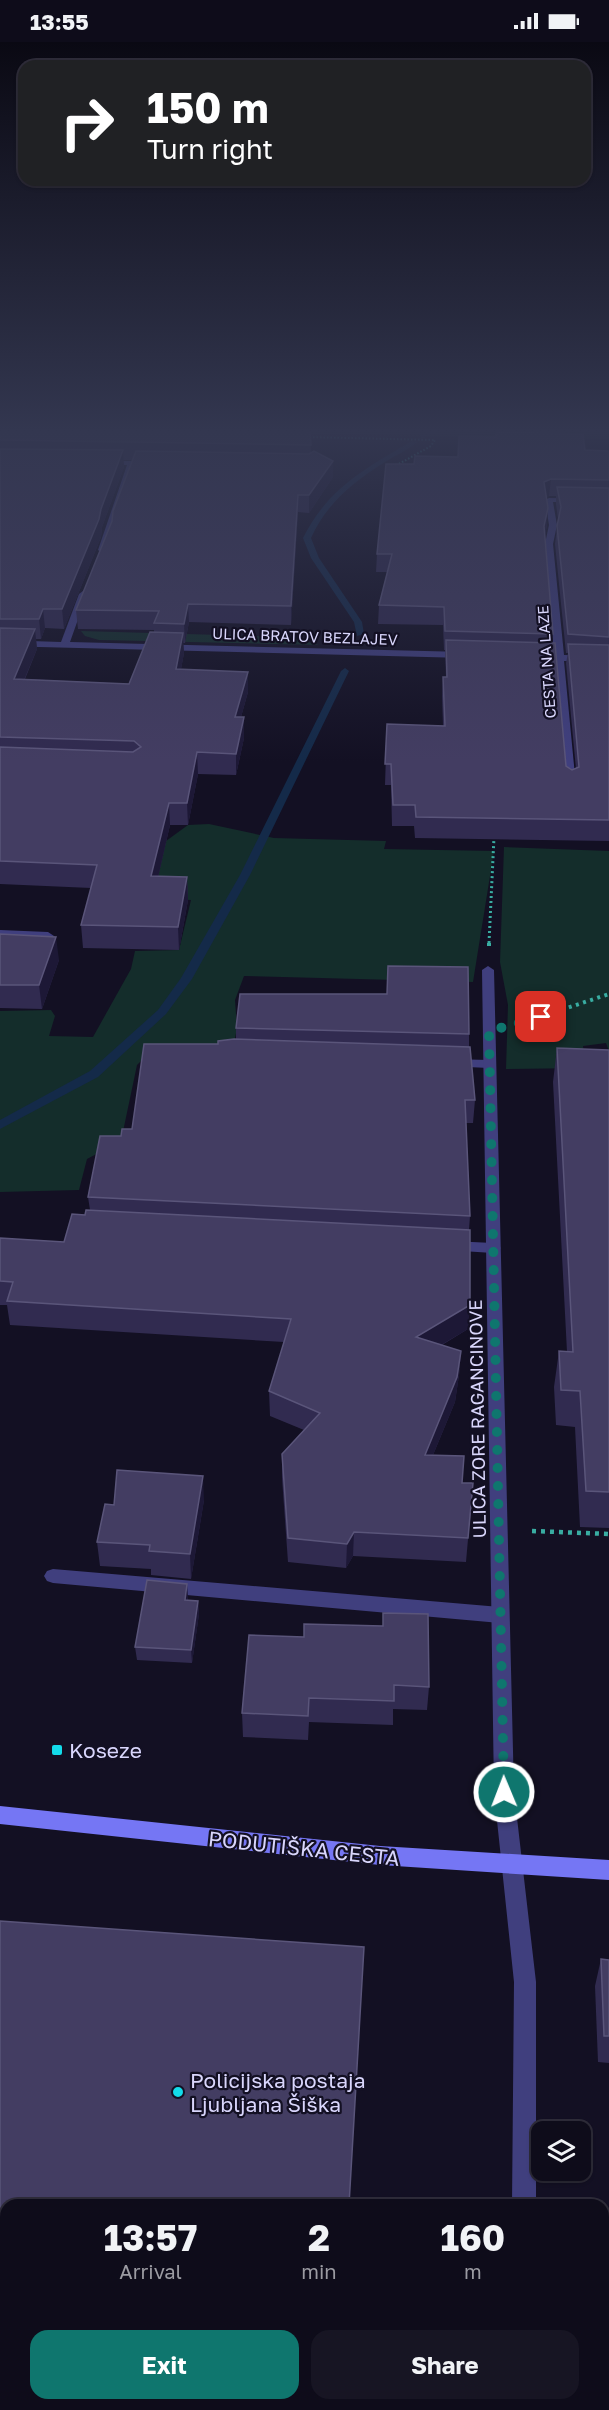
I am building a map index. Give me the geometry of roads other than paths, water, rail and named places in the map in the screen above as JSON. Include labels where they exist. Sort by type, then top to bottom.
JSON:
[{"type":"main road","name":"PODUTIŠKA CESTA","points":[[0,1815],[276,1846],[512,1867],[609,1870]]},
{"type":"street","points":[[98,559],[105,541]]},
{"type":"street","name":"CESTA NA LAZE","points":[[550,541],[571,786]]},
{"type":"street","points":[[64,645],[87,584]]},
{"type":"street","name":"ULICA BRATOV BEZLAJEV","points":[[0,643],[478,656]]},
{"type":"street","points":[[525,657],[609,659]]},
{"type":"street","points":[[0,934],[48,936]]},
{"type":"street","name":"ULICA ZORE RAGANCINOVE","points":[[488,970],[504,1792],[525,1982],[524,2199]]},
{"type":"street","points":[[431,1063],[489,1064]]},
{"type":"street","points":[[434,1245],[493,1248]]},
{"type":"street","points":[[53,1576],[500,1615]]},
{"type":"waterway","points":[[308,541],[315,558],[358,622],[360,634]]},
{"type":"waterway","points":[[0,1125],[94,1074],[162,1012],[186,979],[245,875],[345,671]]},
{"type":"place","name":"Koseze","points":[[57,1750]]},
{"type":"place","name":"Policijska postaja Ljubljana Šiška","points":[[178,2092]]}]
